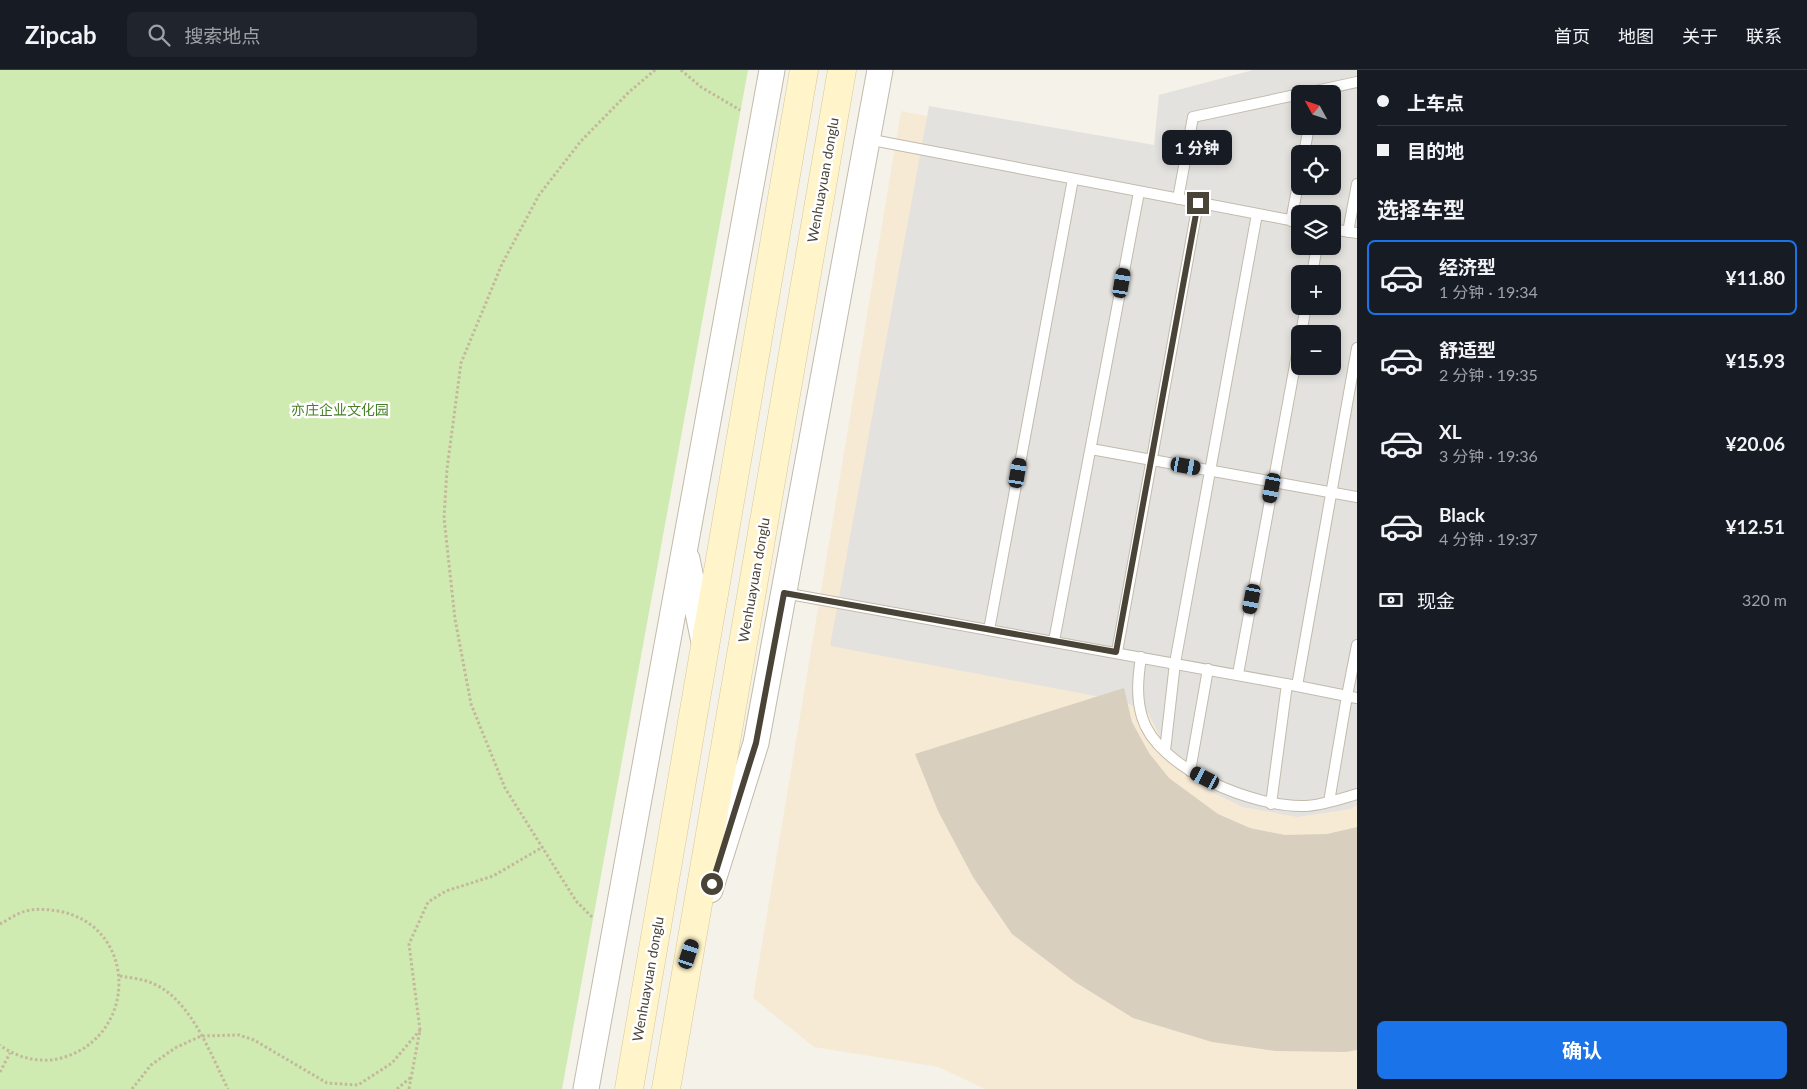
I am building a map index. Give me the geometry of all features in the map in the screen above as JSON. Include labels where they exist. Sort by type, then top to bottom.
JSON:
[{"type":"main road","name":"Wenhuayuan donglu","points":[[629,1089],[804,70]]},
{"type":"main road","name":"Wenhuayuan donglu","points":[[666,1089],[842,70]]},
{"type":"street","points":[[586,1089],[612,937],[772,70]]},
{"type":"street","points":[[689,954],[756,743],[880,70]]},
{"type":"street","points":[[684,547],[705,646]]},
{"type":"lane","points":[[1341,86],[1357,82]]},
{"type":"lane","points":[[1178,199],[1193,117],[1291,96]]},
{"type":"lane","points":[[867,139],[1291,221]]},
{"type":"lane","points":[[990,630],[1073,179]]},
{"type":"lane","points":[[1353,232],[1357,184]]},
{"type":"lane","points":[[1054,641],[1139,192]]},
{"type":"lane","points":[[1116,652],[1198,203]]},
{"type":"lane","points":[[1165,751],[1175,663],[1256,214]]},
{"type":"lane","points":[[1271,804],[1357,348]]},
{"type":"lane","points":[[1238,674],[1293,375]]},
{"type":"lane","points":[[1091,449],[1357,497]]},
{"type":"lane","points":[[784,593],[1238,674],[1352,697]]},
{"type":"lane","points":[[1329,802],[1352,697],[1357,645]]},
{"type":"lane","points":[[1140,657],[1137,688],[1142,719],[1158,745],[1190,771],[1226,789],[1271,804],[1305,806],[1357,794]]},
{"type":"lane","points":[[1190,771],[1208,669]]},
{"type":"path","points":[[612,937],[576,901],[505,788],[471,704],[455,618],[444,518],[447,469],[462,363],[502,264],[540,194],[581,140],[629,92],[655,70]]},
{"type":"path","points":[[681,70],[701,87],[763,120]]},
{"type":"path","points":[[408,1089],[420,1030],[409,944],[428,902],[446,891],[493,876],[543,847]]},
{"type":"path","points":[[0,924],[21,913],[43,909],[71,914],[94,927],[114,953],[120,976],[118,1005],[105,1030],[79,1052],[56,1060],[38,1061],[10,1053],[0,1045]]},
{"type":"path","points":[[120,976],[154,984],[177,999],[202,1036],[228,1089]]},
{"type":"path","points":[[132,1089],[151,1065],[175,1048],[202,1036],[239,1035],[254,1040],[327,1083],[358,1085],[392,1063],[420,1030]]},
{"type":"path","points":[[0,1072],[10,1053]]},
{"type":"path","points":[[397,1089],[411,1077]]},
{"type":"shaded area","points":[[1253,70],[1357,70],[1357,805],[1351,809],[1297,817],[1243,807],[1205,789],[1174,763],[1148,713],[1122,701],[830,646],[929,106],[1154,145],[1159,95]]},
{"type":"shaded area","points":[[1284,70],[1357,70],[1357,1089],[985,1089],[938,1067],[814,1047],[753,998],[901,111],[1153,159],[1159,95]]},
{"type":"green space","name":"亦庄企业文化园","points":[[0,70],[748,70],[562,1089],[0,1089]]},
{"type":"building","points":[[1124,688],[1132,722],[1149,753],[1169,778],[1218,814],[1250,828],[1285,835],[1327,834],[1357,827],[1357,1050],[1346,1052],[1276,1051],[1212,1042],[1133,1018],[1075,982],[1012,934],[973,877],[938,811],[915,754]]},
{"type":"route","points":[[712,884],[756,743],[784,593],[1116,652],[1198,203]]}]
